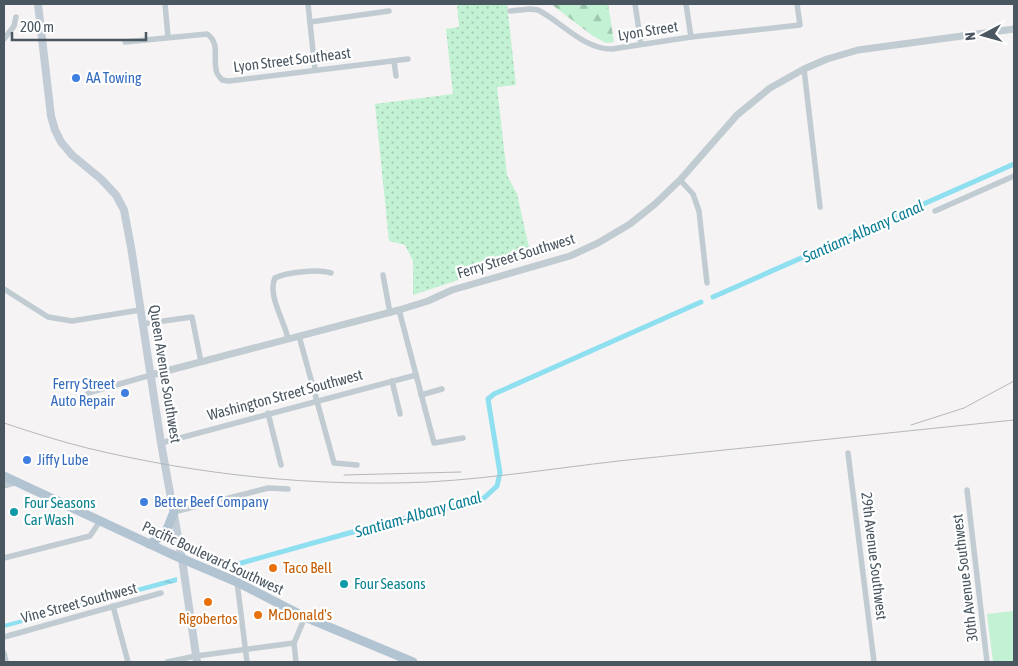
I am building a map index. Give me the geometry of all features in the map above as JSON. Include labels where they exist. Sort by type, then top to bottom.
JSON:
[{"type":"main road","name":"Queen Avenue Southwest","points":[[38,4],[55,130],[72,155],[101,178],[116,194],[124,210],[197,659]]},
{"type":"main road","name":"Pacific Boulevard Southwest","points":[[4,476],[149,544],[237,582],[305,616],[412,662]]},
{"type":"main road","points":[[149,544],[166,534],[174,512]]},
{"type":"street","points":[[165,4],[168,37]]},
{"type":"street","points":[[308,4],[315,70]]},
{"type":"street","points":[[635,4],[641,44]]},
{"type":"street","points":[[686,4],[691,37]]},
{"type":"street","name":"Lyon Street","points":[[510,11],[538,10],[586,42],[600,49],[612,49],[691,37],[800,25],[797,4]]},
{"type":"street","points":[[310,22],[389,11]]},
{"type":"street","points":[[4,39],[14,26],[16,17]]},
{"type":"street","name":"Ferry Street Southwest","points":[[88,393],[399,310],[428,301],[452,290],[570,256],[598,243],[630,224],[655,204],[680,180],[737,115],[770,88],[804,69],[827,59],[858,50],[1014,28]]},
{"type":"street","name":"Lyon Street Southeast","points":[[125,42],[207,34],[215,42],[217,73],[222,80],[229,81],[408,60]]},
{"type":"street","points":[[394,61],[396,76]]},
{"type":"street","points":[[804,69],[820,207]]},
{"type":"street","points":[[935,210],[1014,176]]},
{"type":"street","points":[[680,180],[693,194],[699,211],[707,283]]},
{"type":"street","points":[[288,339],[276,302],[273,284],[275,278],[283,275],[319,270],[330,273]]},
{"type":"street","points":[[383,275],[390,312]]},
{"type":"street","points":[[4,289],[48,317],[72,321],[140,310]]},
{"type":"street","points":[[399,310],[434,444],[462,438]]},
{"type":"street","points":[[142,324],[192,317],[201,362]]},
{"type":"street","points":[[299,336],[334,464],[357,465]]},
{"type":"street","name":"Washington Street Southwest","points":[[161,443],[416,375]]},
{"type":"street","points":[[392,381],[400,414]]},
{"type":"street","points":[[421,395],[442,389]]},
{"type":"street","points":[[268,413],[281,465]]},
{"type":"street","name":"29th Avenue Southwest","points":[[848,453],[874,662]]},
{"type":"street","points":[[4,485],[15,482]]},
{"type":"street","points":[[174,512],[268,488],[288,489]]},
{"type":"street","name":"30th Avenue Southwest","points":[[967,490],[987,662]]},
{"type":"street","points":[[4,558],[90,536],[100,521]]},
{"type":"street","points":[[237,582],[247,662]]},
{"type":"street","name":"Vine Street Southwest","points":[[4,637],[161,593]]},
{"type":"street","points":[[114,606],[128,662]]},
{"type":"street","points":[[296,662],[294,643],[305,616]]},
{"type":"street","points":[[167,662],[294,643]]},
{"type":"street","points":[[4,653],[6,662]]},
{"type":"green space","points":[[457,4],[507,4],[516,85],[497,87],[507,175],[517,194],[531,256],[413,295],[413,261],[405,245],[389,241],[375,104],[453,94],[446,29],[459,27]]},
{"type":"green space","points":[[551,4],[608,4],[614,42],[606,43],[593,36]]},
{"type":"green space","points":[[1014,611],[1014,662],[993,662],[987,614]]},
{"type":"water","points":[[177,577],[177,582],[4,628],[4,624]]},
{"type":"waterway","name":"Santiam-Albany Canal","points":[[713,297],[1014,164]]},
{"type":"waterway","name":"Santiam-Albany Canal","points":[[227,567],[484,498],[497,486],[500,473],[488,399],[494,394],[701,302]]},
{"type":"railway","points":[[911,425],[964,408],[1014,381]]},
{"type":"railway","points":[[4,423],[87,448],[214,472],[299,481],[385,483],[483,478],[620,461],[1014,420]]},
{"type":"railway","points":[[344,475],[461,472]]},
{"type":"place","name":"AA Towing","points":[[76,78]]},
{"type":"place","name":"Ferry Street Auto Repair","points":[[125,393]]},
{"type":"place","name":"Jiffy Lube","points":[[27,460]]},
{"type":"place","name":"Better Beef Company","points":[[144,502]]},
{"type":"place","name":"Four Seasons Car Wash","points":[[14,512]]},
{"type":"place","name":"Taco Bell","points":[[273,568]]},
{"type":"place","name":"Four Seasons","points":[[344,584]]},
{"type":"place","name":"Rigobertos","points":[[208,602]]},
{"type":"place","name":"McDonald's","points":[[258,615]]}]
